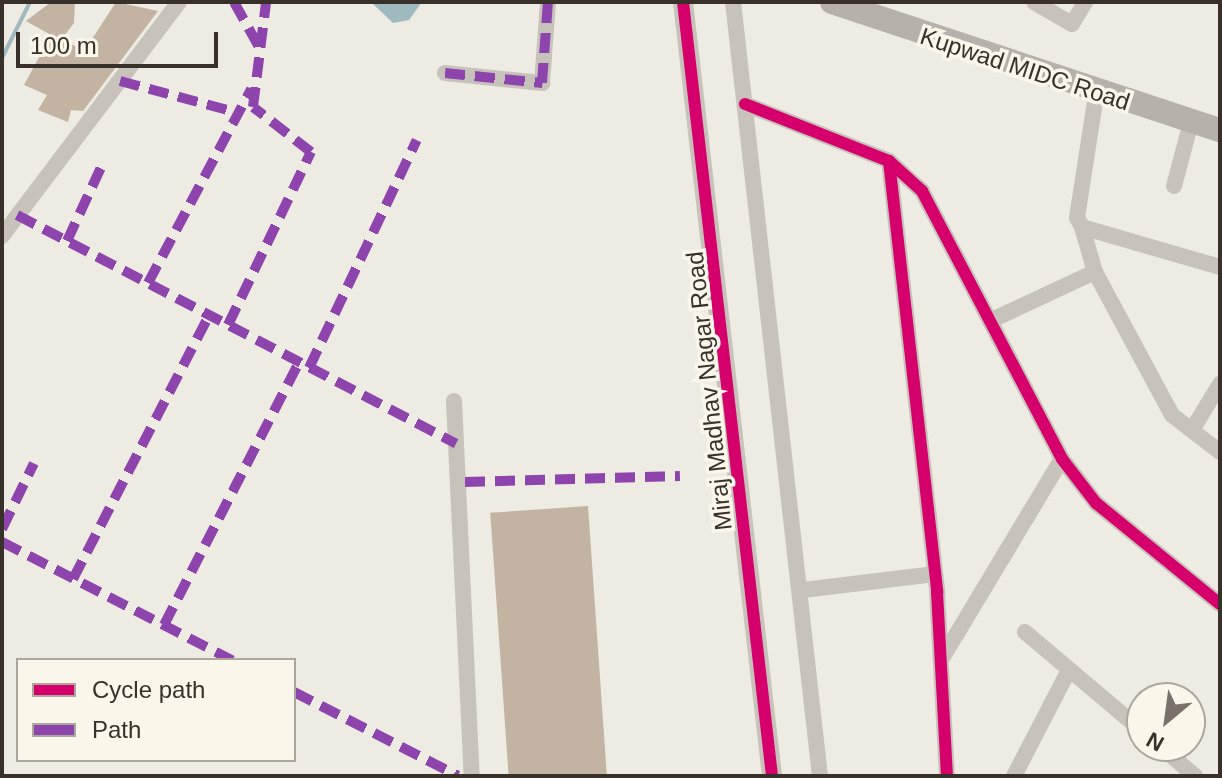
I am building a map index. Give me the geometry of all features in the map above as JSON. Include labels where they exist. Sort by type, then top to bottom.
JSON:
[{"type":"main road","name":"Kupwad MIDC Road","points":[[832,2],[1096,95],[1220,130]]},
{"type":"street","points":[[2,236],[179,2]]},
{"type":"street","points":[[445,73],[542,83],[548,2]]},
{"type":"street","name":"Miraj Madhav Nagar Road","points":[[683,2],[772,776]]},
{"type":"street","points":[[733,2],[803,590],[820,776]]},
{"type":"street","points":[[1034,2],[1072,24],[1085,2]]},
{"type":"street","points":[[1096,95],[1077,218],[1095,272],[1172,415],[1220,452]]},
{"type":"street","points":[[745,104],[889,161],[922,191],[994,319],[1062,459],[1096,503],[1220,604]]},
{"type":"street","points":[[1174,186],[1191,122]]},
{"type":"street","points":[[889,161],[935,574],[947,776]]},
{"type":"street","points":[[1082,227],[1220,267]]},
{"type":"street","points":[[994,319],[1095,272]]},
{"type":"street","points":[[1192,430],[1220,384]]},
{"type":"street","points":[[454,401],[472,776]]},
{"type":"street","points":[[941,660],[1062,459]]},
{"type":"street","points":[[803,590],[935,574]]},
{"type":"street","points":[[1025,632],[1126,718]]},
{"type":"street","points":[[1014,776],[1069,670]]},
{"type":"street","points":[[1179,762],[1195,776]]},
{"type":"water","points":[[371,2],[422,2],[409,20],[393,23]]},
{"type":"building","points":[[51,2],[75,2],[74,23],[61,40],[85,50],[116,2],[158,11],[83,111],[71,110],[68,122],[38,110],[47,95],[24,85],[51,35],[26,21]]},
{"type":"building","points":[[588,506],[607,776],[509,776],[490,513]]},
{"type":"waterway","points":[[2,58],[30,2]]},
{"type":"marked path","points":[[234,2],[259,47]]},
{"type":"marked path","points":[[228,325],[311,152],[253,107],[266,2]]},
{"type":"marked path","points":[[445,73],[542,83],[548,2]]},
{"type":"marked path","points":[[120,81],[239,113]]},
{"type":"marked path","points":[[148,283],[251,89]]},
{"type":"marked path","points":[[309,368],[417,140]]},
{"type":"marked path","points":[[67,241],[103,163]]},
{"type":"marked path","points":[[17,215],[456,444]]},
{"type":"marked path","points":[[73,579],[209,315]]},
{"type":"marked path","points":[[164,625],[299,362]]},
{"type":"marked path","points":[[2,529],[34,463]]},
{"type":"marked path","points":[[465,482],[680,476]]},
{"type":"marked path","points":[[2,542],[228,658]]},
{"type":"marked path","points":[[296,693],[458,776]]},
{"type":"cycle path","points":[[683,2],[772,776]]},
{"type":"cycle path","points":[[745,104],[889,161],[922,191],[1062,459],[1096,503],[1220,604]]},
{"type":"cycle path","points":[[889,161],[937,592],[947,776]]}]
